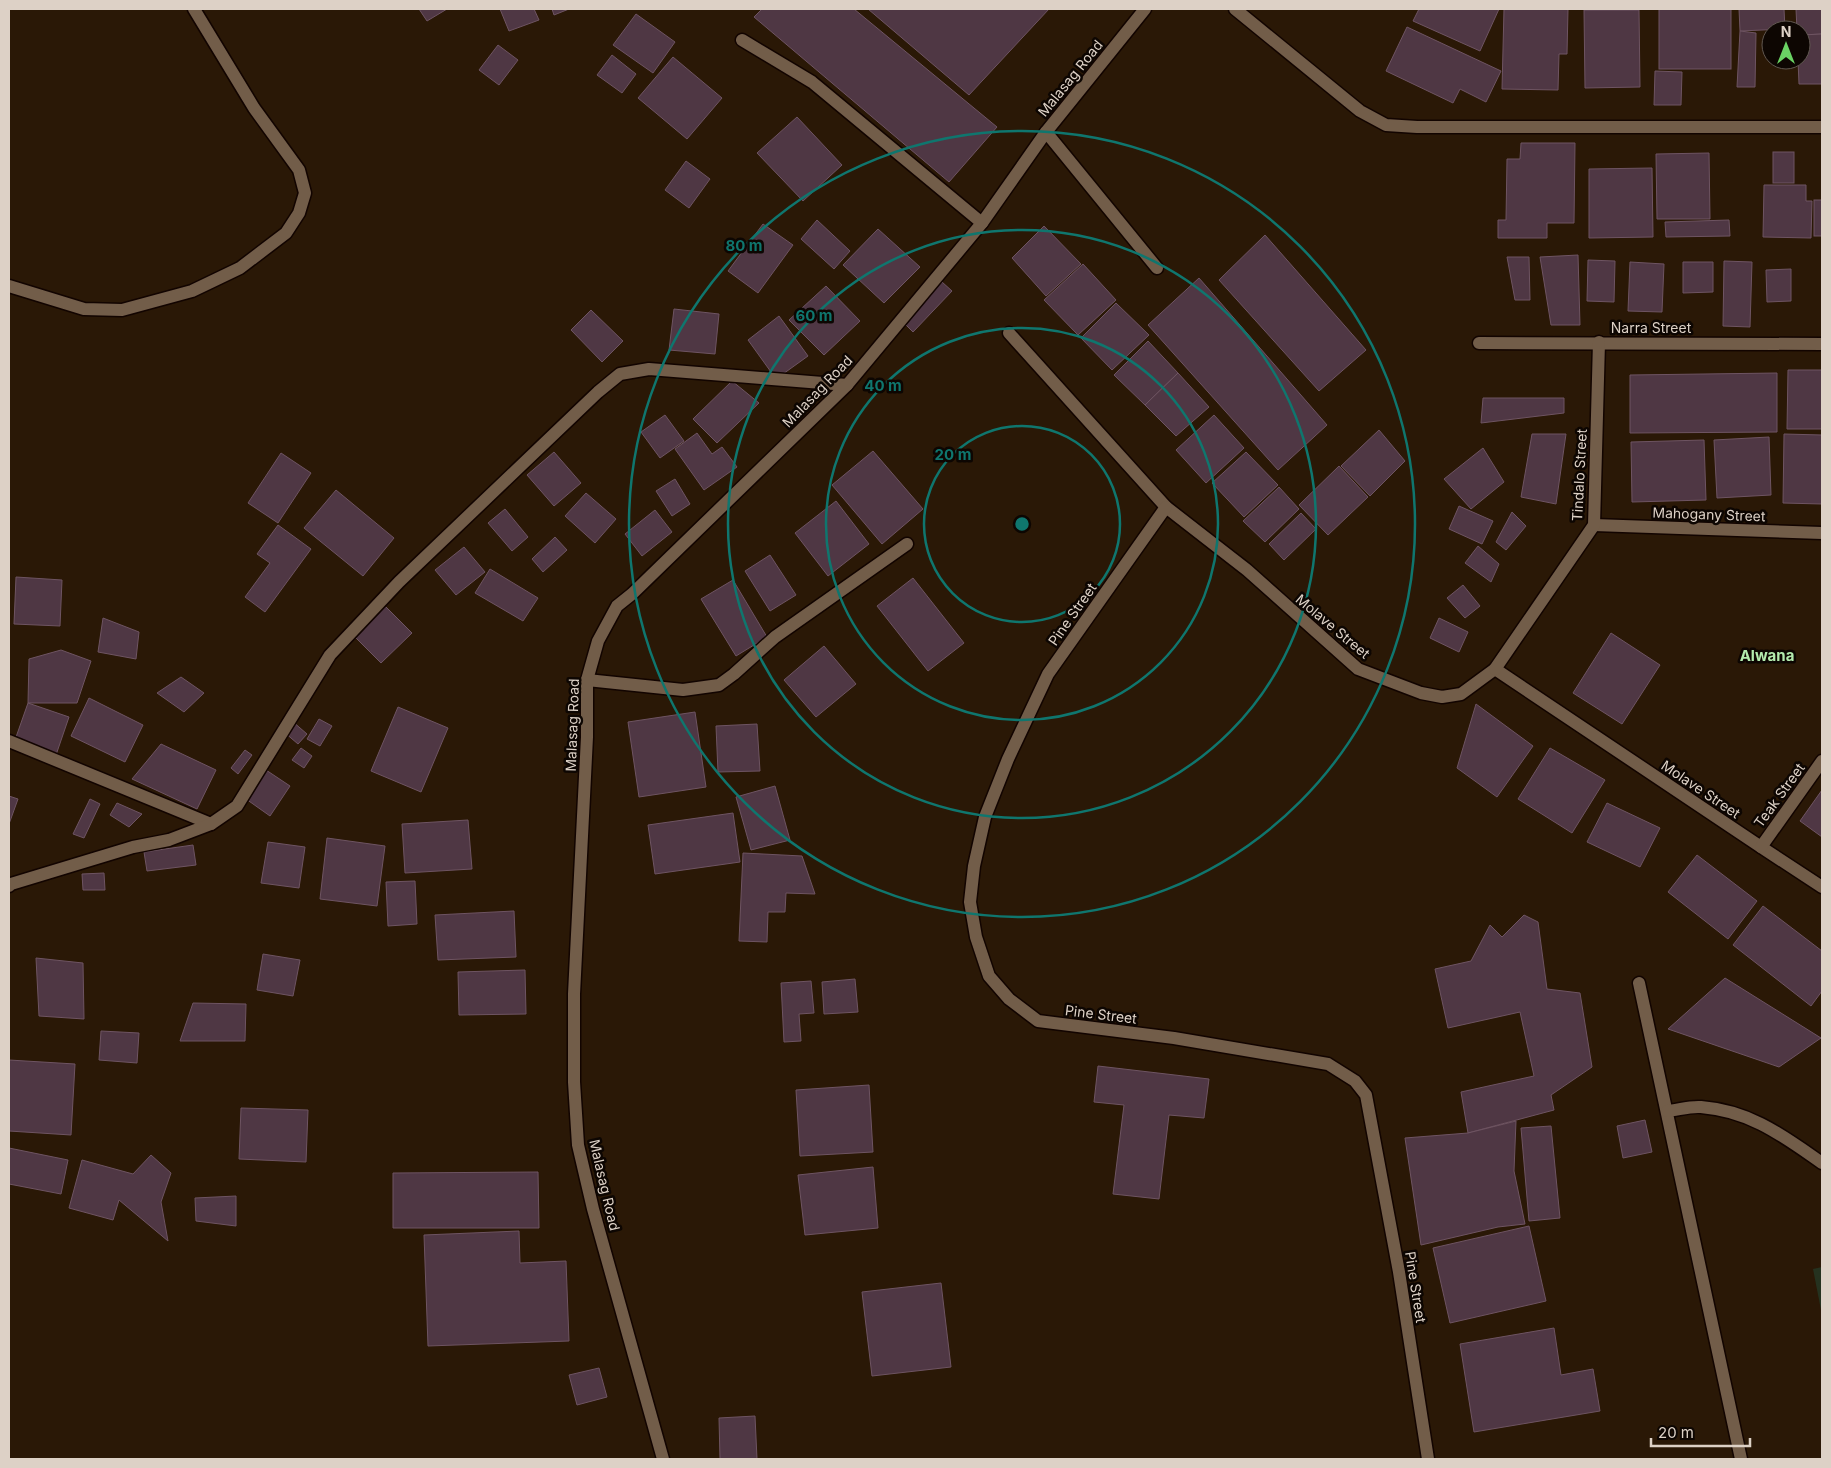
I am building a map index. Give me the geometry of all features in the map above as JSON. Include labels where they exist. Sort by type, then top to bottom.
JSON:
[{"type":"street","points":[[9,286],[84,309],[122,310],[192,291],[240,268],[286,233],[299,213],[305,193],[299,170],[254,108],[194,9]]},
{"type":"street","name":"Malasag Road","points":[[664,1459],[596,1218],[578,1144],[574,1082],[574,994],[587,737],[587,680],[598,641],[617,606],[632,594],[847,385],[982,223],[1046,132],[1145,9]]},
{"type":"street","points":[[1235,9],[1360,111],[1386,125],[1416,127],[1822,127]]},
{"type":"street","points":[[742,40],[812,82],[982,223]]},
{"type":"street","points":[[1046,132],[1157,268]]},
{"type":"street","name":"Molave Street","points":[[1009,333],[1166,507],[1247,570],[1358,669],[1421,693],[1442,697],[1461,694],[1495,669],[1822,887]]},
{"type":"street","name":"Narra Street","points":[[1479,342],[1822,344]]},
{"type":"street","name":"Tindalo Street","points":[[1495,669],[1594,525],[1599,342]]},
{"type":"street","points":[[9,886],[133,847],[169,840],[211,824],[237,806],[330,654],[399,582],[598,392],[620,374],[649,369],[847,385]]},
{"type":"street","name":"Pine Street","points":[[1166,507],[1048,674],[1008,759],[985,817],[974,866],[970,902],[976,937],[989,976],[1009,999],[1038,1021],[1174,1038],[1328,1064],[1356,1081],[1366,1095],[1399,1272],[1428,1459]]},
{"type":"street","name":"Mahogany Street","points":[[1594,525],[1822,533]]},
{"type":"street","points":[[587,680],[683,690],[718,685],[734,674],[775,637],[906,544]]},
{"type":"street","points":[[9,740],[211,824]]},
{"type":"street","name":"Teak Street","points":[[1761,847],[1822,761]]},
{"type":"street","points":[[1639,983],[1741,1459]]},
{"type":"street","points":[[1667,1111],[1700,1107],[1740,1115],[1758,1121],[1822,1163]]},
{"type":"green space","points":[[1822,1267],[1822,1315],[1813,1269]]},
{"type":"building","points":[[419,9],[447,9],[427,21]]},
{"type":"building","points":[[500,9],[534,9],[539,20],[509,31]]},
{"type":"building","points":[[552,9],[569,9],[554,15]]},
{"type":"building","points":[[762,9],[854,9],[997,127],[949,182],[754,17]]},
{"type":"building","points":[[868,9],[1049,9],[969,95]]},
{"type":"building","points":[[1419,9],[1499,9],[1480,51],[1413,21]]},
{"type":"building","points":[[1504,9],[1568,9],[1567,54],[1559,54],[1558,90],[1502,89]]},
{"type":"building","points":[[1659,9],[1731,9],[1731,69],[1659,69]]},
{"type":"building","points":[[1739,9],[1784,9],[1785,20],[1761,20],[1761,30],[1740,31]]},
{"type":"building","points":[[1796,9],[1822,9],[1822,34],[1811,35],[1811,20],[1797,20]]},
{"type":"building","points":[[1584,10],[1639,10],[1640,87],[1585,88]]},
{"type":"building","points":[[636,14],[675,42],[653,73],[613,45]]},
{"type":"building","points":[[1407,27],[1501,71],[1486,102],[1460,89],[1453,103],[1386,71]]},
{"type":"building","points":[[1740,31],[1756,33],[1755,87],[1737,87]]},
{"type":"building","points":[[1822,34],[1822,84],[1799,84],[1798,70],[1811,70],[1811,35]]},
{"type":"building","points":[[498,45],[518,60],[499,85],[479,70]]},
{"type":"building","points":[[612,55],[636,74],[622,93],[597,75]]},
{"type":"building","points":[[673,57],[722,98],[687,139],[638,98]]},
{"type":"building","points":[[1655,71],[1682,72],[1681,105],[1654,105]]},
{"type":"building","points":[[797,117],[842,165],[803,201],[757,153]]},
{"type":"building","points":[[1521,143],[1575,143],[1574,223],[1547,223],[1547,238],[1498,238],[1498,220],[1506,220],[1507,159],[1520,159]]},
{"type":"building","points":[[1773,152],[1794,152],[1794,183],[1773,183]]},
{"type":"building","points":[[1709,153],[1710,219],[1657,219],[1656,154]]},
{"type":"building","points":[[686,161],[710,179],[689,208],[665,190]]},
{"type":"building","points":[[1652,168],[1653,237],[1589,238],[1589,169]]},
{"type":"building","points":[[1764,185],[1806,185],[1806,201],[1812,201],[1811,238],[1763,237]]},
{"type":"building","points":[[1814,200],[1822,200],[1822,236],[1814,236]]},
{"type":"building","points":[[817,220],[850,251],[834,269],[801,239]]},
{"type":"building","points":[[1729,220],[1730,236],[1666,237],[1665,222]]},
{"type":"building","points":[[763,224],[793,245],[758,293],[728,271]]},
{"type":"building","points":[[1044,226],[1081,264],[1046,296],[1012,258]]},
{"type":"building","points":[[878,229],[920,267],[884,303],[843,265]]},
{"type":"building","points":[[1265,235],[1366,350],[1319,391],[1219,280]]},
{"type":"building","points":[[1578,255],[1580,325],[1551,325],[1540,257]]},
{"type":"building","points":[[1507,257],[1529,257],[1530,300],[1515,300]]},
{"type":"building","points":[[1588,260],[1615,261],[1614,302],[1587,301]]},
{"type":"building","points":[[1724,261],[1752,262],[1750,327],[1723,326]]},
{"type":"building","points":[[1630,262],[1664,264],[1662,312],[1628,311]]},
{"type":"building","points":[[1683,262],[1713,262],[1713,292],[1683,293]]},
{"type":"building","points":[[1083,264],[1116,300],[1078,335],[1044,300]]},
{"type":"building","points":[[1791,269],[1791,301],[1767,302],[1766,270]]},
{"type":"building","points":[[1199,278],[1327,425],[1278,470],[1148,325]]},
{"type":"building","points":[[942,282],[952,291],[913,332],[903,322]]},
{"type":"building","points":[[826,286],[860,321],[824,355],[789,320]]},
{"type":"building","points":[[1116,303],[1149,335],[1112,370],[1081,338]]},
{"type":"building","points":[[674,309],[719,314],[715,354],[669,350]]},
{"type":"building","points":[[591,310],[623,341],[602,362],[571,330]]},
{"type":"building","points":[[779,316],[808,356],[776,379],[748,340]]},
{"type":"building","points":[[1148,341],[1178,373],[1145,405],[1114,375]]},
{"type":"building","points":[[1788,370],[1822,370],[1822,429],[1787,429]]},
{"type":"building","points":[[1178,373],[1209,407],[1176,436],[1145,405]]},
{"type":"building","points":[[1777,373],[1777,432],[1630,433],[1630,375]]},
{"type":"building","points":[[732,381],[759,403],[717,443],[693,419]]},
{"type":"building","points":[[1483,398],[1564,398],[1564,413],[1481,423]]},
{"type":"building","points":[[665,415],[684,441],[660,458],[641,432]]},
{"type":"building","points":[[1214,415],[1244,448],[1206,483],[1176,450]]},
{"type":"building","points":[[1379,430],[1405,461],[1370,496],[1341,466]]},
{"type":"building","points":[[697,433],[712,454],[722,447],[737,467],[704,490],[675,449]]},
{"type":"building","points":[[1532,434],[1566,434],[1556,504],[1521,497]]},
{"type":"building","points":[[1784,434],[1822,435],[1822,504],[1783,503]]},
{"type":"building","points":[[1769,437],[1771,495],[1717,498],[1714,440]]},
{"type":"building","points":[[1704,440],[1706,500],[1632,502],[1631,442]]},
{"type":"building","points":[[1483,448],[1504,482],[1471,509],[1444,479]]},
{"type":"building","points":[[873,451],[923,509],[882,544],[832,485]]},
{"type":"building","points":[[554,452],[581,483],[554,506],[527,475]]},
{"type":"building","points":[[1246,452],[1278,485],[1244,517],[1212,483]]},
{"type":"building","points":[[281,453],[311,473],[278,523],[248,503]]},
{"type":"building","points":[[1339,466],[1368,497],[1328,535],[1299,505]]},
{"type":"building","points":[[675,479],[690,504],[672,516],[656,491]]},
{"type":"building","points":[[1279,487],[1299,509],[1265,542],[1243,521]]},
{"type":"building","points":[[336,490],[394,538],[363,576],[304,528]]},
{"type":"building","points":[[586,493],[616,519],[595,543],[565,516]]},
{"type":"building","points":[[836,501],[869,544],[828,576],[795,533]]},
{"type":"building","points":[[1459,506],[1493,521],[1482,544],[1449,529]]},
{"type":"building","points":[[505,509],[528,537],[512,551],[488,523]]},
{"type":"building","points":[[655,510],[672,532],[642,556],[625,534]]},
{"type":"building","points":[[1512,512],[1526,526],[1506,550],[1496,542]]},
{"type":"building","points":[[1301,513],[1316,529],[1284,560],[1269,544]]},
{"type":"building","points":[[278,525],[311,549],[265,612],[245,597],[270,563],[257,554]]},
{"type":"building","points":[[555,537],[567,550],[543,572],[532,559]]},
{"type":"building","points":[[1478,546],[1499,564],[1491,582],[1465,563]]},
{"type":"building","points":[[464,547],[485,572],[456,595],[435,570]]},
{"type":"building","points":[[770,555],[796,595],[770,611],[745,571]]},
{"type":"building","points":[[490,569],[538,598],[523,621],[475,593]]},
{"type":"building","points":[[16,577],[62,580],[60,626],[14,624]]},
{"type":"building","points":[[913,578],[964,643],[928,671],[877,606]]},
{"type":"building","points":[[733,580],[767,637],[736,656],[701,599]]},
{"type":"building","points":[[1463,585],[1480,606],[1465,618],[1447,598]]},
{"type":"building","points":[[383,604],[412,633],[381,663],[352,634]]},
{"type":"building","points":[[103,618],[139,632],[136,659],[98,652]]},
{"type":"building","points":[[1439,618],[1468,632],[1459,652],[1430,638]]},
{"type":"building","points":[[1611,633],[1660,665],[1622,724],[1573,693]]},
{"type":"building","points":[[824,646],[856,684],[816,717],[784,680]]},
{"type":"building","points":[[61,650],[91,661],[77,703],[28,703],[29,659]]},
{"type":"building","points":[[181,677],[204,693],[184,712],[157,693]]},
{"type":"building","points":[[89,698],[143,725],[125,762],[71,736]]},
{"type":"building","points":[[28,703],[69,717],[56,755],[15,740]]},
{"type":"building","points":[[1476,704],[1533,746],[1497,797],[1457,768]]},
{"type":"building","points":[[398,707],[448,728],[421,792],[371,771]]},
{"type":"building","points":[[695,712],[706,787],[639,797],[628,722]]},
{"type":"building","points":[[319,719],[332,726],[320,746],[307,739]]},
{"type":"building","points":[[292,721],[307,734],[298,744],[284,732]]},
{"type":"building","points":[[757,724],[760,771],[718,772],[716,726]]},
{"type":"building","points":[[161,744],[216,770],[197,809],[132,779]]},
{"type":"building","points":[[301,748],[312,756],[304,768],[292,760]]},
{"type":"building","points":[[1550,748],[1605,780],[1572,833],[1518,799]]},
{"type":"building","points":[[245,750],[252,755],[238,774],[231,768]]},
{"type":"building","points":[[266,770],[290,786],[270,816],[246,799]]},
{"type":"building","points":[[775,786],[790,840],[751,850],[736,797]]},
{"type":"building","points":[[1822,790],[1822,837],[1800,821]]},
{"type":"building","points":[[9,796],[18,799],[9,824]]},
{"type":"building","points":[[90,799],[100,804],[84,838],[73,834]]},
{"type":"building","points":[[117,803],[142,814],[129,827],[110,815]]},
{"type":"building","points":[[1607,803],[1660,828],[1640,867],[1587,842]]},
{"type":"building","points":[[733,813],[740,862],[655,874],[648,825]]},
{"type":"building","points":[[468,820],[472,869],[405,873],[402,824]]},
{"type":"building","points":[[327,838],[385,846],[377,906],[320,899]]},
{"type":"building","points":[[268,842],[305,847],[299,888],[261,883]]},
{"type":"building","points":[[193,845],[196,865],[147,871],[144,852]]},
{"type":"building","points":[[743,853],[802,856],[815,894],[786,893],[785,912],[768,912],[767,942],[739,941]]},
{"type":"building","points":[[1697,855],[1757,901],[1728,939],[1668,892]]},
{"type":"building","points":[[104,873],[105,890],[83,890],[82,874]]},
{"type":"building","points":[[415,881],[417,924],[388,926],[386,882]]},
{"type":"building","points":[[1763,906],[1822,951],[1822,991],[1811,1006],[1733,945]]},
{"type":"building","points":[[514,911],[516,957],[438,960],[435,915]]},
{"type":"building","points":[[1524,915],[1538,922],[1547,989],[1580,993],[1592,1067],[1551,1095],[1554,1110],[1468,1133],[1461,1092],[1534,1076],[1520,1012],[1448,1028],[1435,969],[1471,961],[1490,925],[1502,937]]},
{"type":"building","points":[[263,954],[300,960],[293,996],[257,990]]},
{"type":"building","points":[[36,958],[83,963],[84,1019],[39,1016]]},
{"type":"building","points":[[525,970],[526,1014],[459,1015],[458,972]]},
{"type":"building","points":[[1725,978],[1821,1038],[1779,1067],[1668,1029]]},
{"type":"building","points":[[855,979],[858,1012],[824,1014],[822,982]]},
{"type":"building","points":[[811,981],[814,1013],[799,1014],[801,1041],[784,1042],[781,983]]},
{"type":"building","points":[[193,1003],[246,1004],[245,1041],[180,1041]]},
{"type":"building","points":[[101,1031],[139,1033],[137,1063],[99,1060]]},
{"type":"building","points":[[9,1060],[75,1064],[71,1135],[9,1131]]},
{"type":"building","points":[[1098,1066],[1209,1079],[1204,1118],[1169,1115],[1159,1199],[1113,1194],[1124,1105],[1094,1102]]},
{"type":"building","points":[[869,1085],[873,1152],[800,1156],[796,1090]]},
{"type":"building","points":[[241,1108],[308,1110],[306,1162],[239,1159]]},
{"type":"building","points":[[1645,1120],[1652,1152],[1623,1158],[1617,1126]]},
{"type":"building","points":[[1516,1121],[1514,1171],[1525,1224],[1498,1227],[1421,1245],[1405,1138],[1468,1133]]},
{"type":"building","points":[[1551,1126],[1560,1218],[1529,1221],[1521,1128]]},
{"type":"building","points":[[9,1148],[68,1160],[61,1194],[9,1184]]},
{"type":"building","points":[[151,1155],[171,1173],[161,1202],[168,1241],[119,1200],[113,1220],[69,1208],[82,1160],[133,1174]]},
{"type":"building","points":[[873,1167],[878,1228],[805,1235],[798,1175]]},
{"type":"building","points":[[538,1172],[539,1228],[393,1228],[393,1173]]},
{"type":"building","points":[[236,1196],[236,1226],[196,1221],[195,1198]]},
{"type":"building","points":[[1529,1226],[1546,1301],[1450,1323],[1433,1248]]},
{"type":"building","points":[[519,1231],[520,1263],[566,1261],[569,1341],[428,1346],[424,1235]]},
{"type":"building","points":[[941,1283],[951,1367],[872,1376],[862,1292]]},
{"type":"building","points":[[1554,1328],[1561,1375],[1593,1369],[1600,1411],[1474,1432],[1460,1344]]},
{"type":"building","points":[[599,1368],[607,1397],[577,1405],[569,1375]]},
{"type":"building","points":[[755,1416],[757,1459],[720,1459],[719,1418]]},
{"type":"district","name":"Alwana","points":[[1767,655]]}]
